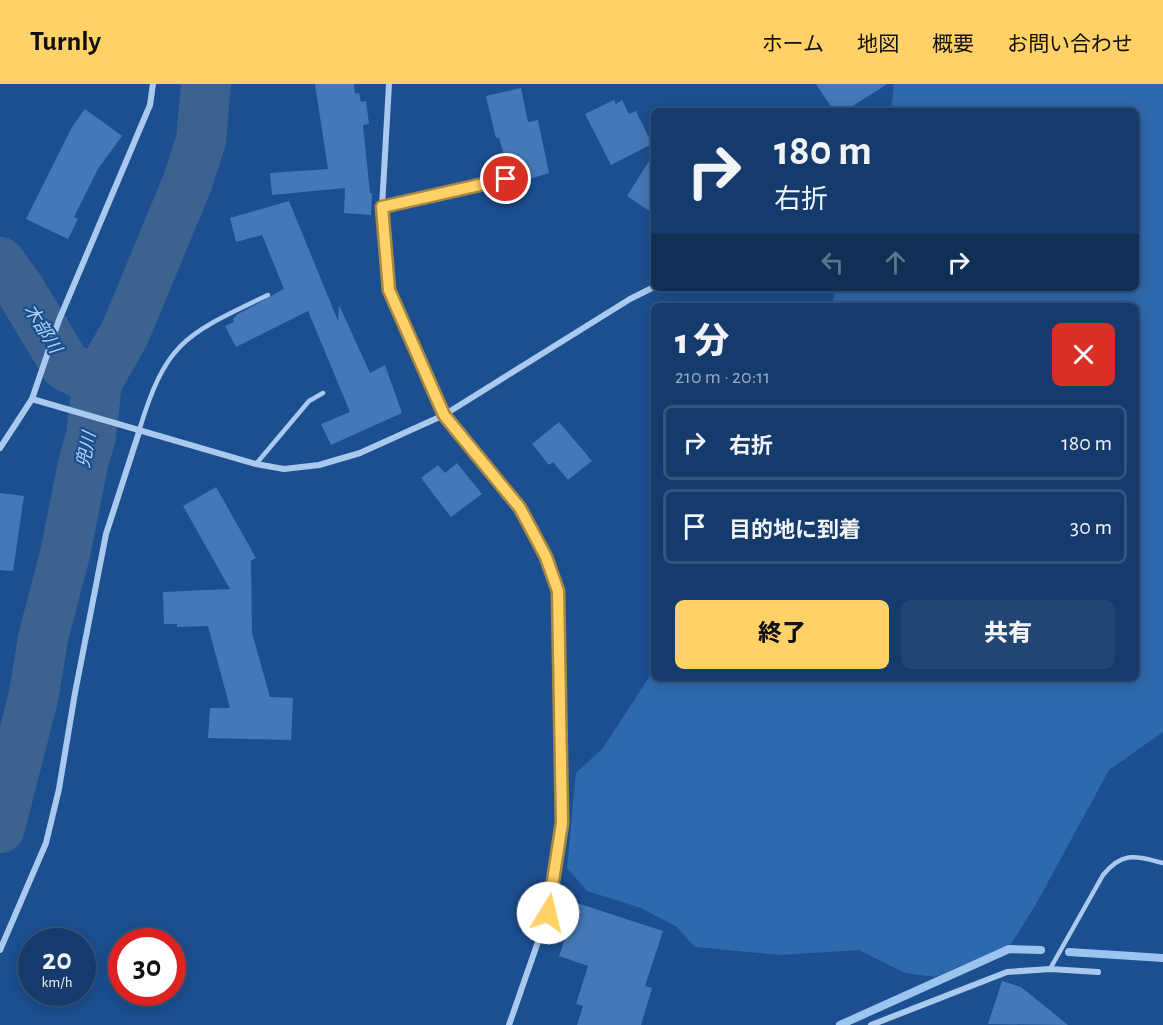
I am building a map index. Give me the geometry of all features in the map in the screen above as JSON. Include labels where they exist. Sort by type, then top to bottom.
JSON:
[{"type":"street","points":[[0,448],[32,399],[59,320],[150,105],[153,84]]},
{"type":"street","points":[[389,84],[382,207],[389,290],[444,415],[520,508],[546,557],[558,591],[562,823],[548,913],[509,1025]]},
{"type":"street","points":[[32,399],[139,432],[256,464],[284,469],[319,465],[360,453],[444,415],[630,299],[651,288]]},
{"type":"street","points":[[0,950],[46,843],[59,789],[106,534],[139,432]]},
{"type":"street","points":[[871,1025],[1007,972],[1050,969],[1098,972]]},
{"type":"lane","points":[[382,207],[506,179]]},
{"type":"lane","points":[[139,432],[150,393],[164,365],[183,341],[201,327],[268,295]]},
{"type":"lane","points":[[256,464],[309,401],[323,393]]},
{"type":"lane","points":[[1050,969],[1103,875],[1114,861],[1132,856],[1163,863]]},
{"type":"shaded area","points":[[894,84],[1163,84],[1163,732],[1109,770],[1035,906],[1011,944],[935,977],[905,973],[859,950],[779,955],[695,947],[677,927],[641,908],[587,891],[567,868],[576,773],[603,748],[651,674],[651,681],[1139,681],[1139,303],[833,303],[835,291],[1139,291],[1139,108],[891,108]]},
{"type":"building","points":[[315,84],[354,84],[355,94],[359,93],[361,102],[366,101],[369,124],[363,125],[370,193],[372,193],[371,215],[344,213],[345,188],[272,195],[270,173],[328,169]]},
{"type":"building","points":[[816,84],[887,84],[850,108],[832,108]]},
{"type":"building","points":[[521,88],[528,122],[538,120],[549,173],[513,184],[499,138],[496,138],[486,96]]},
{"type":"building","points":[[614,100],[616,104],[622,100],[629,114],[636,111],[651,145],[611,165],[585,114]]},
{"type":"building","points":[[85,109],[122,136],[98,169],[74,217],[78,219],[68,239],[26,219],[72,127]]},
{"type":"building","points":[[651,158],[651,212],[627,196]]},
{"type":"building","points":[[289,201],[338,321],[339,305],[370,373],[385,365],[402,413],[331,445],[321,424],[350,412],[308,311],[236,347],[225,326],[234,322],[233,319],[238,314],[284,289],[262,235],[236,242],[230,218]]},
{"type":"building","points":[[559,422],[592,461],[568,480],[553,462],[549,465],[532,444]]},
{"type":"building","points":[[457,463],[482,494],[451,517],[421,478],[438,465],[445,473]]},
{"type":"building","points":[[216,487],[256,558],[251,561],[252,633],[270,697],[293,698],[291,740],[208,738],[210,708],[230,708],[208,626],[177,627],[177,624],[164,624],[163,592],[230,589],[183,506]]},
{"type":"building","points":[[0,493],[24,496],[13,571],[0,570]]},
{"type":"building","points":[[577,903],[663,931],[645,986],[652,988],[641,1025],[577,1025],[583,1006],[576,1004],[588,966],[559,956]]},
{"type":"building","points":[[1002,981],[1021,987],[1068,1025],[988,1024]]},
{"type":"waterway","name":"兜川","points":[[0,828],[34,694],[43,638],[65,554],[91,436],[97,382],[125,333],[188,181],[201,140],[206,84]]},
{"type":"waterway","name":"木部川","points":[[0,262],[19,288],[66,366],[97,382]]},
{"type":"waterway","points":[[840,1025],[1009,949],[1041,950]]},
{"type":"waterway","points":[[1069,952],[1163,958]]},
{"type":"route","points":[[506,179],[382,207],[389,290],[444,415],[520,508],[546,557],[558,591],[562,823],[548,913]]}]
